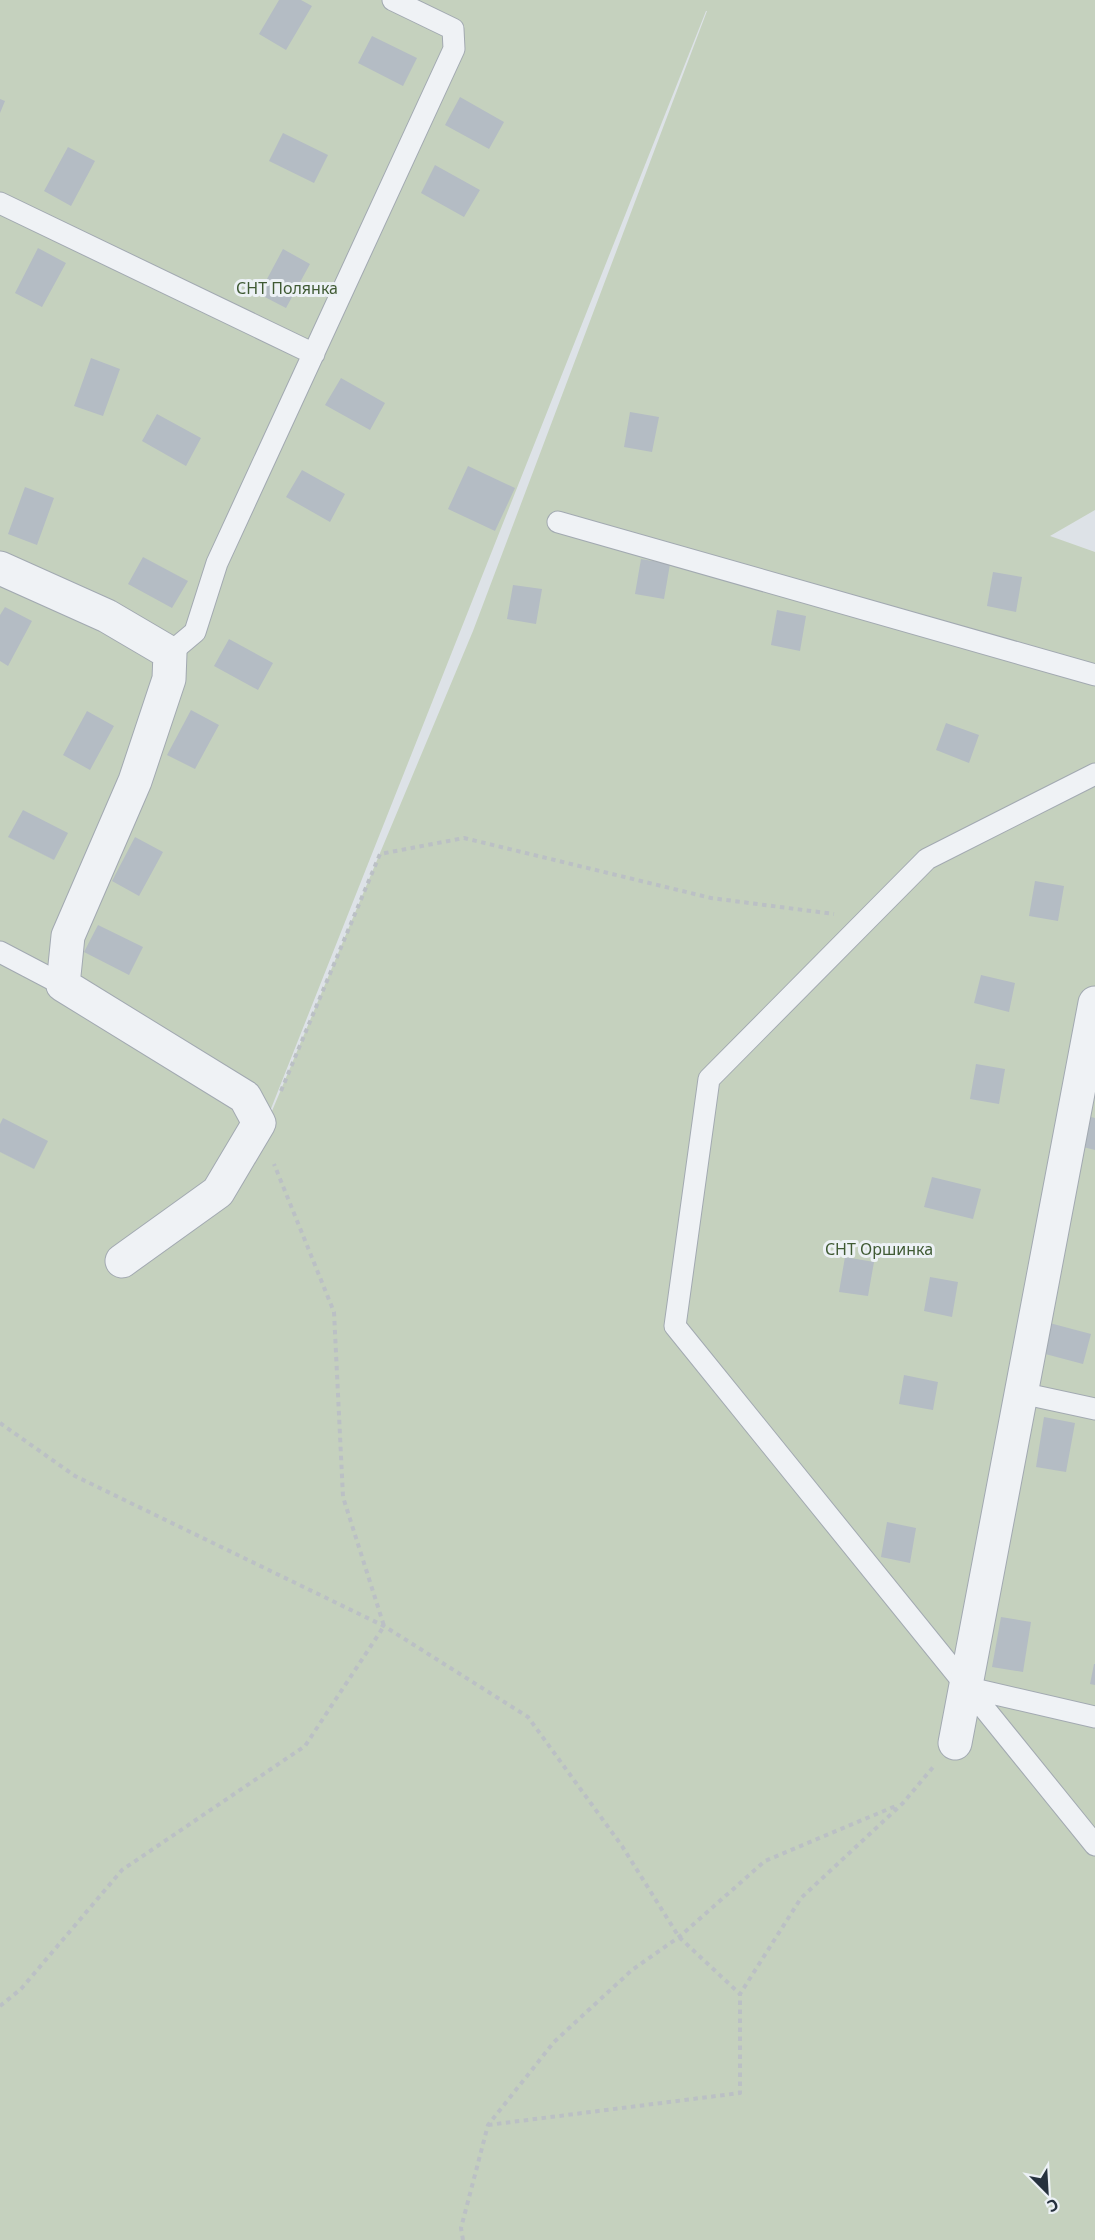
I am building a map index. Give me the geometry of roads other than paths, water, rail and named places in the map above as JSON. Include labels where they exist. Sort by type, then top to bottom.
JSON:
[{"type":"street","points":[[0,568],[107,616],[170,653],[168,679],[135,781],[68,936],[63,985],[245,1097],[259,1124],[219,1192],[122,1261]]},
{"type":"street","points":[[955,1743],[1021,1393],[1087,1087],[1095,1002]]},
{"type":"lane","points":[[170,653],[195,632],[217,563],[454,49],[453,29],[393,0]]},
{"type":"lane","points":[[0,202],[314,354]]},
{"type":"lane","points":[[558,522],[1095,675]]},
{"type":"lane","points":[[1095,774],[927,859],[710,1078],[675,1326],[1095,1845]]},
{"type":"lane","points":[[0,952],[63,985]]},
{"type":"lane","points":[[1021,1393],[1095,1409]]},
{"type":"lane","points":[[965,1687],[1095,1717]]},
{"type":"park label","name":"СНТ Полянка","points":[[287,288]]},
{"type":"park label","name":"СНТ Оршинка","points":[[879,1249]]}]
